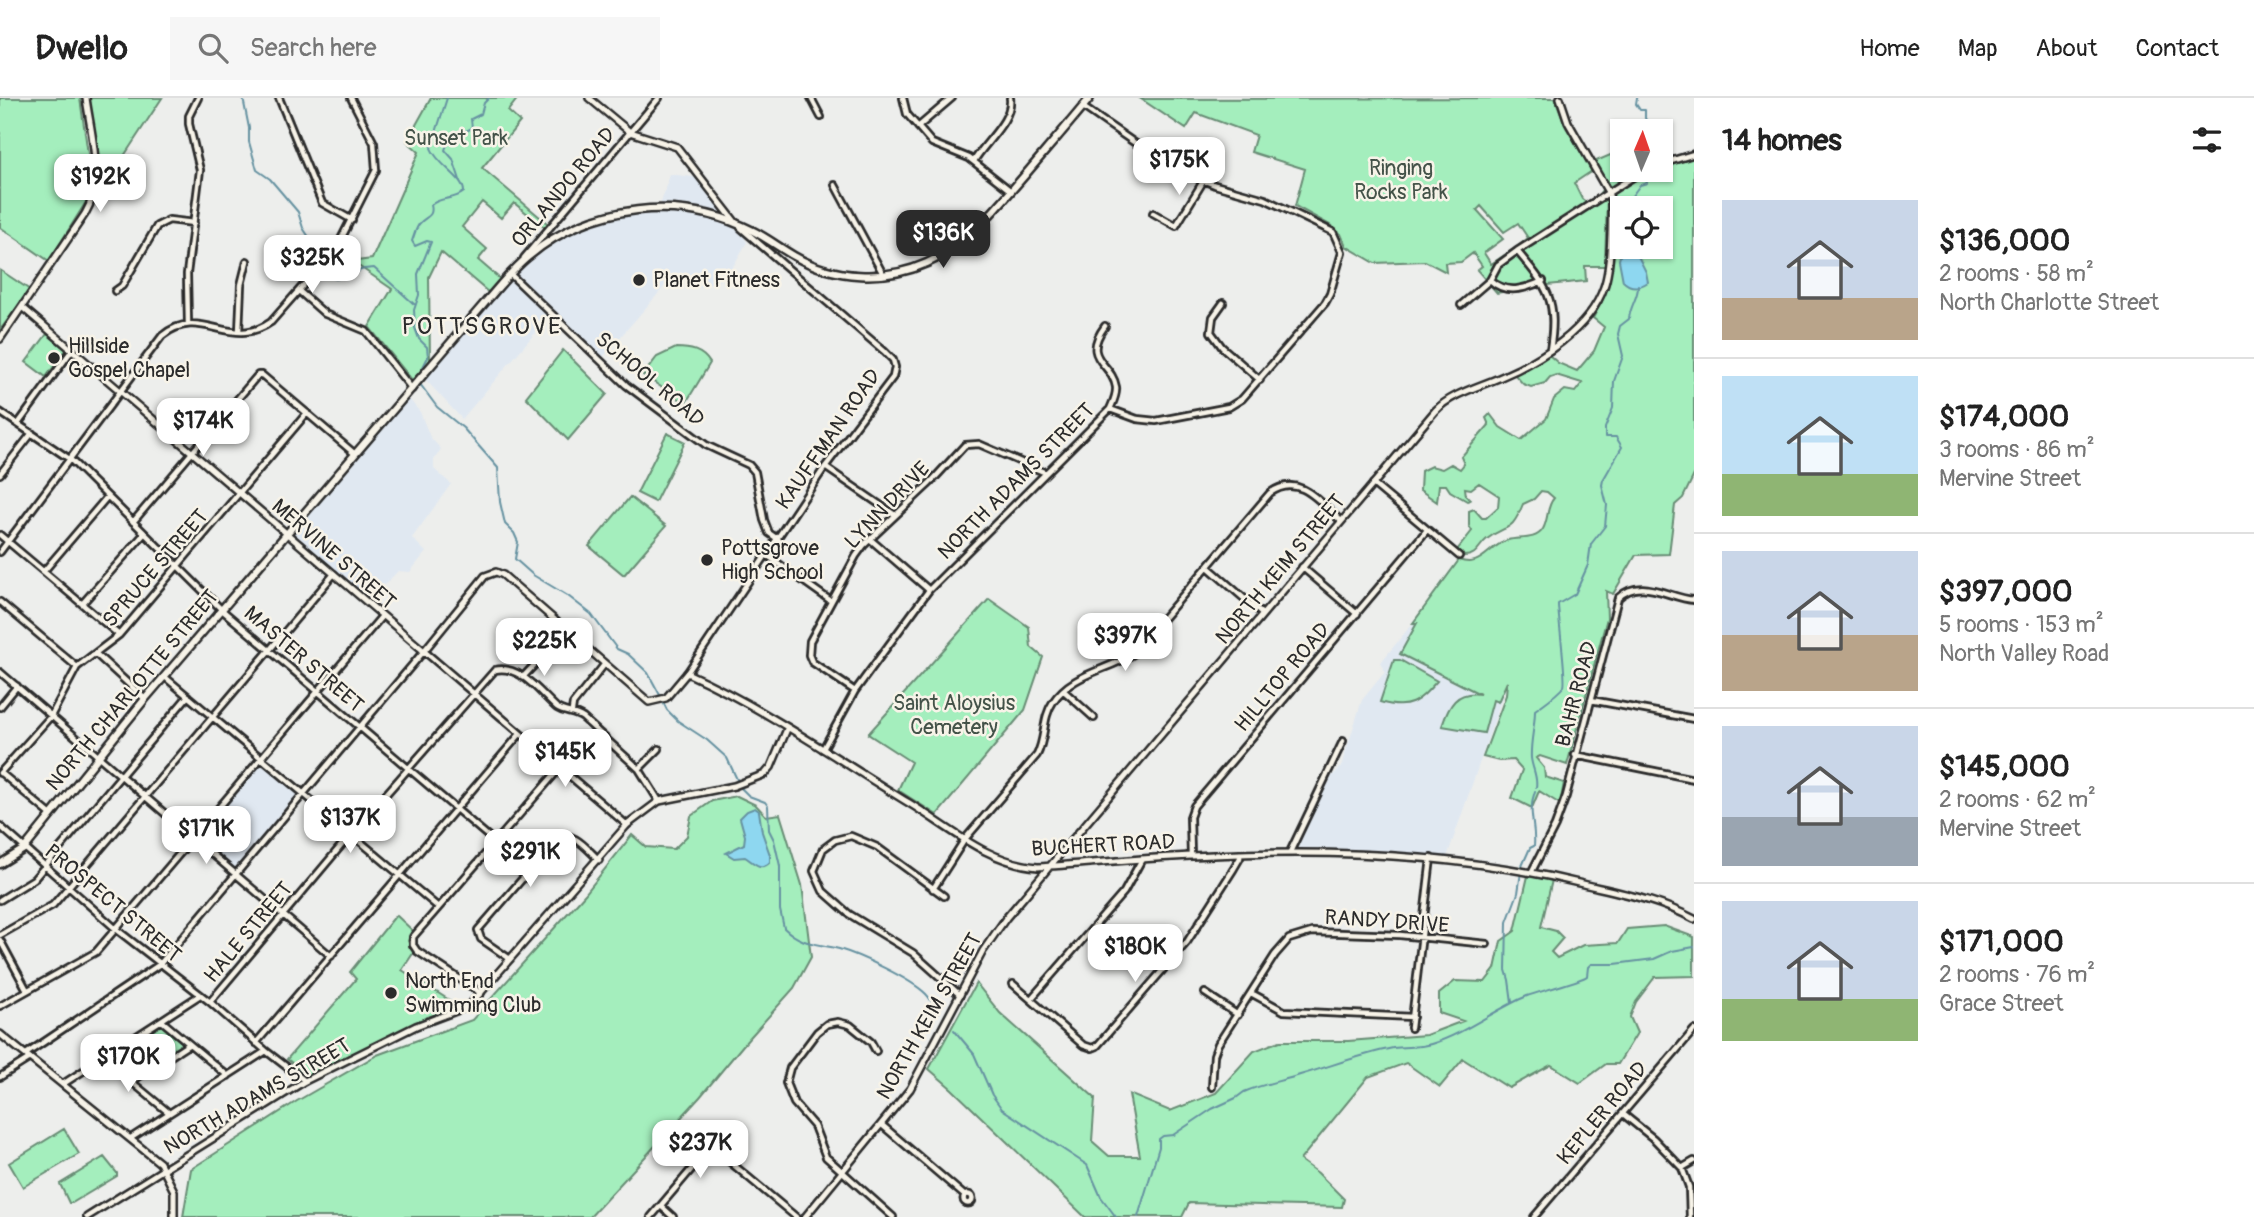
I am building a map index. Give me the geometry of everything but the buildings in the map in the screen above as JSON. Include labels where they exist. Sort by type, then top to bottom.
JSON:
[{"type":"main road","points":[[356,455],[519,264],[570,229],[620,212],[658,208],[702,213],[736,223],[817,266],[855,275],[883,274],[925,264],[956,247],[976,229],[1090,98]]},
{"type":"main road","name":"NORTH CHARLOTTE STREET","points":[[0,864],[24,849],[145,699],[356,455]]},
{"type":"street","points":[[0,338],[94,197],[96,172],[86,98]]},
{"type":"street","points":[[188,323],[187,274],[200,170],[189,116],[198,98]]},
{"type":"street","points":[[279,98],[322,202],[352,220]]},
{"type":"street","points":[[0,552],[162,335],[177,325],[188,323],[239,332],[262,328],[271,322],[337,247],[376,170],[374,143],[351,98]]},
{"type":"street","points":[[589,98],[630,132]]},
{"type":"street","name":"ORLANDO ROAD","points":[[519,264],[659,98]]},
{"type":"street","points":[[811,98],[821,117]]},
{"type":"street","points":[[903,98],[907,114],[932,143],[974,162],[1011,191]]},
{"type":"street","points":[[918,127],[953,98]]},
{"type":"street","points":[[974,162],[983,146],[1007,118],[1010,98]]},
{"type":"street","name":"NORTH KEIM STREET","points":[[804,1217],[913,1084],[993,935],[1444,402],[1513,372],[1550,351],[1585,318],[1599,299],[1605,285],[1611,208],[1608,192],[1568,122],[1560,98]]},
{"type":"street","points":[[1083,107],[1168,166],[1203,180],[1176,226],[1153,213]]},
{"type":"street","name":"KAUFFMAN ROAD","points":[[630,132],[671,144],[684,154],[736,223],[893,360],[895,367],[893,377],[825,467],[779,540],[687,673]]},
{"type":"street","points":[[1673,161],[1694,155]]},
{"type":"street","name":"NORTH ADAMS STREET","points":[[822,750],[855,691],[929,590],[1110,409],[1145,421],[1170,420],[1229,407],[1242,399],[1260,380],[1330,294],[1342,252],[1333,232],[1265,199],[1203,180]]},
{"type":"street","points":[[1461,305],[1490,281],[1498,265],[1624,182]]},
{"type":"street","points":[[835,184],[883,274]]},
{"type":"street","points":[[115,291],[122,286],[157,226],[169,220],[194,223]]},
{"type":"street","points":[[1517,251],[1543,281],[1551,301],[1553,316],[1550,351]]},
{"type":"street","points":[[239,332],[241,285],[247,261]]},
{"type":"street","name":"SCHOOL ROAD","points":[[510,274],[626,385],[706,445],[749,465],[755,472],[769,533],[779,540]]},
{"type":"street","points":[[1490,281],[1496,286],[1512,290],[1543,281]]},
{"type":"street","points":[[299,291],[325,314],[366,331],[414,386]]},
{"type":"street","points":[[1223,303],[1213,317],[1211,332],[1222,347],[1260,380]]},
{"type":"street","name":"MERVINE STREET","points":[[22,307],[627,825]]},
{"type":"street","points":[[1105,326],[1098,339],[1097,354],[1098,361],[1116,386],[1110,409]]},
{"type":"street","points":[[18,425],[72,350]]},
{"type":"street","points":[[134,522],[253,379],[262,375],[356,455]]},
{"type":"street","name":"MASTER STREET","points":[[0,412],[71,460],[222,610],[529,871]]},
{"type":"street","name":"SPRUCE STREET","points":[[0,773],[51,716],[76,667],[119,635],[307,413]]},
{"type":"street","points":[[0,474],[33,433]]},
{"type":"street","name":"LYNN DRIVE","points":[[855,691],[821,669],[809,655],[810,641],[856,556],[942,472],[960,449],[971,443],[979,444],[1046,474]]},
{"type":"street","points":[[825,467],[895,515]]},
{"type":"street","points":[[1373,484],[1458,556]]},
{"type":"street","points":[[933,889],[965,839],[1037,755],[1043,744],[1048,712],[1053,701],[1083,675],[1133,654],[1270,493],[1286,485],[1295,485],[1341,521]]},
{"type":"street","points":[[44,571],[107,497]]},
{"type":"street","name":"HILLTOP ROAD","points":[[1191,856],[1190,817],[1193,808],[1427,530]]},
{"type":"street","points":[[82,604],[145,534]]},
{"type":"street","points":[[0,535],[119,635]]},
{"type":"street","points":[[871,540],[929,590]]},
{"type":"street","points":[[768,556],[831,601]]},
{"type":"street","points":[[1208,567],[1262,614]]},
{"type":"street","points":[[1302,568],[1357,614]]},
{"type":"street","points":[[0,1077],[160,964],[490,572],[503,575],[649,702],[662,700],[687,673]]},
{"type":"street","points":[[0,934],[46,910],[69,888],[334,575]]},
{"type":"street","name":"BAHR ROAD","points":[[1532,871],[1555,826],[1566,796],[1615,605],[1623,593],[1643,587],[1694,600]]},
{"type":"street","points":[[0,602],[76,667]]},
{"type":"street","points":[[0,1006],[89,958],[382,616]]},
{"type":"street","points":[[96,654],[145,699]]},
{"type":"street","points":[[548,657],[540,660],[523,677],[557,708],[572,711],[583,718],[639,769],[659,801]]},
{"type":"street","points":[[572,711],[573,704],[604,665]]},
{"type":"street","name":"HALE STREET","points":[[210,1002],[490,674],[495,670],[508,668],[523,677]]},
{"type":"street","points":[[0,672],[331,956]]},
{"type":"street","name":"BUCHERT ROAD","points":[[687,673],[787,729],[990,854],[1030,867],[1290,852],[1431,858],[1532,871],[1660,903],[1694,919]]},
{"type":"street","points":[[165,677],[438,907]]},
{"type":"street","points":[[0,707],[17,686]]},
{"type":"street","points":[[1064,691],[1094,718]]},
{"type":"street","points":[[0,900],[29,883],[188,696]]},
{"type":"street","points":[[1591,700],[1694,719]]},
{"type":"street","name":"NORTH ADAMS STREET","points":[[87,1217],[305,1081],[415,1026],[467,1008],[627,825],[659,801],[734,786],[765,774],[771,767],[787,729]]},
{"type":"street","points":[[256,1043],[520,734]]},
{"type":"street","points":[[1290,852],[1343,741]]},
{"type":"street","points":[[639,769],[659,749]]},
{"type":"street","points":[[1575,755],[1694,779]]},
{"type":"street","points":[[482,993],[420,953],[413,945],[414,934],[560,768]]},
{"type":"street","points":[[0,773],[50,814]]},
{"type":"street","name":"PROSPECT STREET","points":[[0,826],[116,929],[305,1081]]},
{"type":"street","points":[[511,960],[481,939],[478,930],[529,871],[562,836],[574,837],[599,860]]},
{"type":"street","points":[[944,896],[877,847],[851,836],[835,840],[823,849],[814,871],[823,891],[849,915],[913,953],[960,995]]},
{"type":"street","points":[[1013,984],[1083,1045],[1092,1048],[1097,1046],[1187,942],[1240,854]]},
{"type":"street","points":[[1411,1028],[1431,858]]},
{"type":"street","points":[[1031,999],[1124,892],[1142,859]]},
{"type":"street","name":"RANDY DRIVE","points":[[1212,1087],[1216,1049],[1283,944],[1298,934],[1315,932],[1422,937],[1487,944]]},
{"type":"street","points":[[0,940],[27,990]]},
{"type":"street","points":[[1205,993],[1238,1014]]},
{"type":"street","points":[[1251,993],[1284,1011],[1413,1017]]},
{"type":"street","name":"HALE STREET","points":[[63,1084],[200,995]]},
{"type":"street","points":[[162,1021],[228,1076]]},
{"type":"street","points":[[876,1051],[871,1042],[850,1025],[833,1023],[817,1031],[788,1072],[786,1083],[794,1103],[810,1120],[826,1157],[893,1217]]},
{"type":"street","points":[[0,1034],[131,1138],[164,1169],[174,1191],[174,1217]]},
{"type":"street","name":"KEPLER ROAD","points":[[1534,1217],[1693,1034]]},
{"type":"street","points":[[132,1081],[188,1045]]},
{"type":"street","points":[[131,1138],[266,1051]]},
{"type":"street","points":[[103,1058],[169,1112]]},
{"type":"street","points":[[1623,1114],[1654,1139],[1682,1168],[1689,1187],[1690,1217]]},
{"type":"street","points":[[651,1217],[729,1125]]},
{"type":"street","points":[[882,1125],[965,1196]]},
{"type":"street","points":[[712,1147],[796,1217]]},
{"type":"street","points":[[1682,1168],[1694,1161]]},
{"type":"street","points":[[661,1206],[673,1217]]},
{"type":"shaded area","points":[[670,174],[700,178],[747,242],[727,277],[697,288],[677,272],[602,358],[551,314],[462,419],[425,379],[535,255],[570,232],[634,214],[658,212]]},
{"type":"shaded area","points":[[409,399],[420,412],[430,437],[441,449],[434,460],[434,469],[451,484],[412,538],[426,552],[410,572],[398,571],[370,600],[287,535]]},
{"type":"shaded area","points":[[1413,623],[1513,666],[1447,857],[1294,849],[1332,776],[1341,767],[1362,700],[1385,672],[1381,662]]},
{"type":"shaded area","points":[[261,761],[300,793],[235,869],[197,837]]},
{"type":"green space","points":[[0,98],[80,98],[91,175],[91,194],[49,261],[0,227]]},
{"type":"green space","points":[[89,98],[162,98],[101,191]]},
{"type":"green space","name":"Sunset Park","points":[[431,98],[518,98],[508,111],[520,122],[482,168],[548,224],[544,227],[514,203],[501,218],[482,202],[462,227],[487,249],[478,260],[500,279],[489,293],[441,252],[429,277],[430,362],[412,380],[369,327],[392,289],[360,267],[320,274],[340,250],[357,261],[372,259],[419,152],[407,141]]},
{"type":"green space","name":"Ringing Rocks Park","points":[[1555,98],[1566,127],[1592,171],[1574,183],[1582,199],[1590,205],[1603,189],[1607,199],[1605,266],[1585,266],[1586,281],[1548,285],[1517,247],[1528,238],[1518,223],[1504,232],[1481,206],[1477,210],[1503,239],[1484,253],[1491,264],[1512,250],[1541,285],[1497,293],[1477,270],[1482,266],[1473,253],[1461,262],[1445,263],[1446,272],[1425,261],[1375,263],[1346,246],[1341,234],[1330,225],[1295,206],[1305,169],[1251,152],[1256,135],[1196,113],[1186,129],[1141,99]]},
{"type":"green space","points":[[1610,155],[1610,182],[1673,182],[1673,163],[1694,157],[1694,475],[1683,498],[1675,505],[1669,554],[1636,555],[1613,594],[1606,591],[1607,618],[1567,765],[1540,756],[1536,758],[1544,768],[1545,777],[1564,783],[1560,804],[1539,791],[1532,808],[1512,798],[1522,770],[1513,760],[1499,761],[1483,757],[1506,695],[1507,682],[1498,702],[1493,700],[1484,733],[1442,726],[1451,706],[1459,697],[1480,694],[1400,654],[1417,623],[1413,623],[1459,560],[1473,562],[1501,543],[1540,533],[1554,498],[1541,491],[1534,499],[1523,504],[1512,524],[1487,539],[1469,556],[1464,556],[1457,550],[1472,531],[1469,526],[1469,511],[1474,509],[1482,518],[1486,518],[1498,507],[1499,496],[1479,483],[1471,489],[1465,488],[1466,496],[1470,500],[1467,501],[1450,491],[1446,485],[1439,485],[1437,502],[1420,490],[1421,471],[1431,466],[1442,469],[1451,464],[1460,469],[1464,464],[1461,457],[1489,425],[1486,418],[1490,414],[1500,427],[1521,440],[1546,419],[1554,399],[1565,390],[1575,392],[1582,383],[1556,375],[1545,383],[1531,387],[1523,384],[1515,375],[1549,355],[1558,363],[1577,371],[1594,351],[1604,327],[1593,318],[1610,277],[1611,259],[1673,259],[1673,196],[1611,196],[1594,162]]},
{"type":"green space","points":[[0,270],[30,290],[0,330]]},
{"type":"green space","points":[[47,334],[66,350],[46,377],[26,362]]},
{"type":"green space","points":[[676,348],[695,351],[710,363],[684,402],[643,375],[657,357]]},
{"type":"green space","points":[[563,350],[607,394],[568,440],[526,397]]},
{"type":"green space","points":[[667,433],[685,442],[655,502],[637,493]]},
{"type":"green space","points":[[630,497],[666,526],[624,575],[589,546]]},
{"type":"green space","name":"Saint Aloysius Cemetery","points":[[989,599],[1029,627],[1031,647],[1043,657],[1025,710],[937,815],[898,790],[911,762],[868,734]]},
{"type":"green space","points":[[1394,660],[1400,660],[1437,681],[1412,703],[1390,705],[1380,702]]},
{"type":"green space","points":[[737,796],[756,805],[766,816],[780,814],[802,885],[811,957],[794,988],[700,1097],[590,1217],[183,1217],[191,1169],[297,1101],[377,1055],[472,1020],[585,894],[632,835],[646,847],[674,849],[687,836],[691,816],[712,801]]},
{"type":"green space","points":[[1528,876],[1552,880],[1541,927],[1556,931],[1563,938],[1551,952],[1557,958],[1583,945],[1618,943],[1627,929],[1664,926],[1694,937],[1694,976],[1655,977],[1636,1002],[1630,1017],[1637,1033],[1618,1064],[1606,1064],[1580,1083],[1551,1065],[1509,1088],[1463,1059],[1440,1087],[1406,1063],[1368,1077],[1300,1160],[1318,1173],[1344,1199],[1342,1207],[1189,1203],[1182,1217],[1085,1217],[929,1069],[976,983],[1000,1013],[1095,1098],[1092,1141],[1109,1156],[1140,1156],[1129,1094],[1170,1111],[1216,1093],[1254,1051],[1280,1041],[1348,1041],[1426,1035],[1463,1021],[1439,1013],[1439,994],[1455,981],[1485,982],[1495,969],[1501,941],[1515,931]]},
{"type":"green space","name":"North End Swimming Club","points":[[396,915],[412,930],[408,941],[414,952],[402,970],[460,1007],[431,1017],[307,1075],[287,1059],[356,979],[350,972]]},
{"type":"green space","points":[[163,1025],[184,1044],[157,1062],[141,1036]]},
{"type":"green space","points":[[64,1129],[79,1154],[23,1187],[9,1163]]},
{"type":"green space","points":[[104,1157],[117,1176],[69,1203],[60,1184]]},
{"type":"water","points":[[1640,259],[1648,282],[1635,287],[1623,281],[1619,260]]},
{"type":"water","points":[[755,808],[759,811],[762,832],[770,855],[770,862],[763,866],[745,857],[734,858],[726,853],[744,844],[745,836],[740,818]]},
{"type":"waterway","points":[[243,98],[249,142],[257,170],[270,179],[298,212],[309,237],[308,249],[315,268]]},
{"type":"waterway","points":[[417,379],[428,357],[427,347],[419,339],[415,328],[414,310],[419,295],[418,274],[431,242],[415,246],[412,241],[419,225],[430,214],[431,205],[464,192],[460,181],[431,148],[447,98]]},
{"type":"waterway","points":[[460,180],[453,159],[445,150],[452,138],[472,128],[471,119],[481,114],[484,103],[489,98]]},
{"type":"waterway","points":[[1637,98],[1636,104],[1640,110],[1645,110],[1645,119]]},
{"type":"waterway","points":[[1632,196],[1640,185],[1647,182]]},
{"type":"waterway","points":[[319,272],[336,279],[374,268],[414,304]]},
{"type":"waterway","points":[[1536,787],[1531,752],[1535,710],[1558,693],[1565,682],[1558,604],[1575,594],[1588,565],[1591,544],[1605,526],[1607,505],[1603,480],[1622,447],[1616,437],[1605,437],[1605,428],[1613,408],[1614,381],[1623,356],[1618,334],[1620,326],[1629,319],[1638,285]]},
{"type":"waterway","points":[[420,384],[437,407],[463,428],[498,468],[500,502],[505,524],[518,542],[515,559],[533,575],[568,596],[591,614],[617,649],[628,654],[648,673],[661,697]]},
{"type":"waterway","points":[[663,702],[678,721],[707,740],[727,758],[741,788],[749,796],[765,802],[768,806],[769,830],[780,866],[780,910],[784,928],[803,941],[848,952],[897,975],[926,994],[938,1013]]},
{"type":"waterway","points":[[1522,866],[1530,848],[1534,846],[1532,806],[1535,791]]},
{"type":"waterway","points":[[1512,1002],[1506,970],[1507,922],[1518,893],[1521,872]]},
{"type":"waterway","points":[[1138,1217],[1159,1139],[1173,1135],[1244,1092],[1370,1053],[1426,1045],[1444,1039],[1527,996],[1584,978],[1591,964],[1654,959],[1672,951],[1694,947]]},
{"type":"waterway","points":[[954,1030],[974,1054],[992,1095],[1002,1109],[1087,1165],[1101,1197],[1116,1217]]},
{"type":"place","name":"Planet Fitness","points":[[639,280]]},
{"type":"place","name":"Hillside Gospel Chapel","points":[[54,358]]},
{"type":"place","name":"Pottsgrove High School","points":[[707,560]]},
{"type":"place","name":"North End Swimming Club","points":[[391,993]]},
{"type":"district","name":"POTTSGROVE","points":[[482,326]]}]
